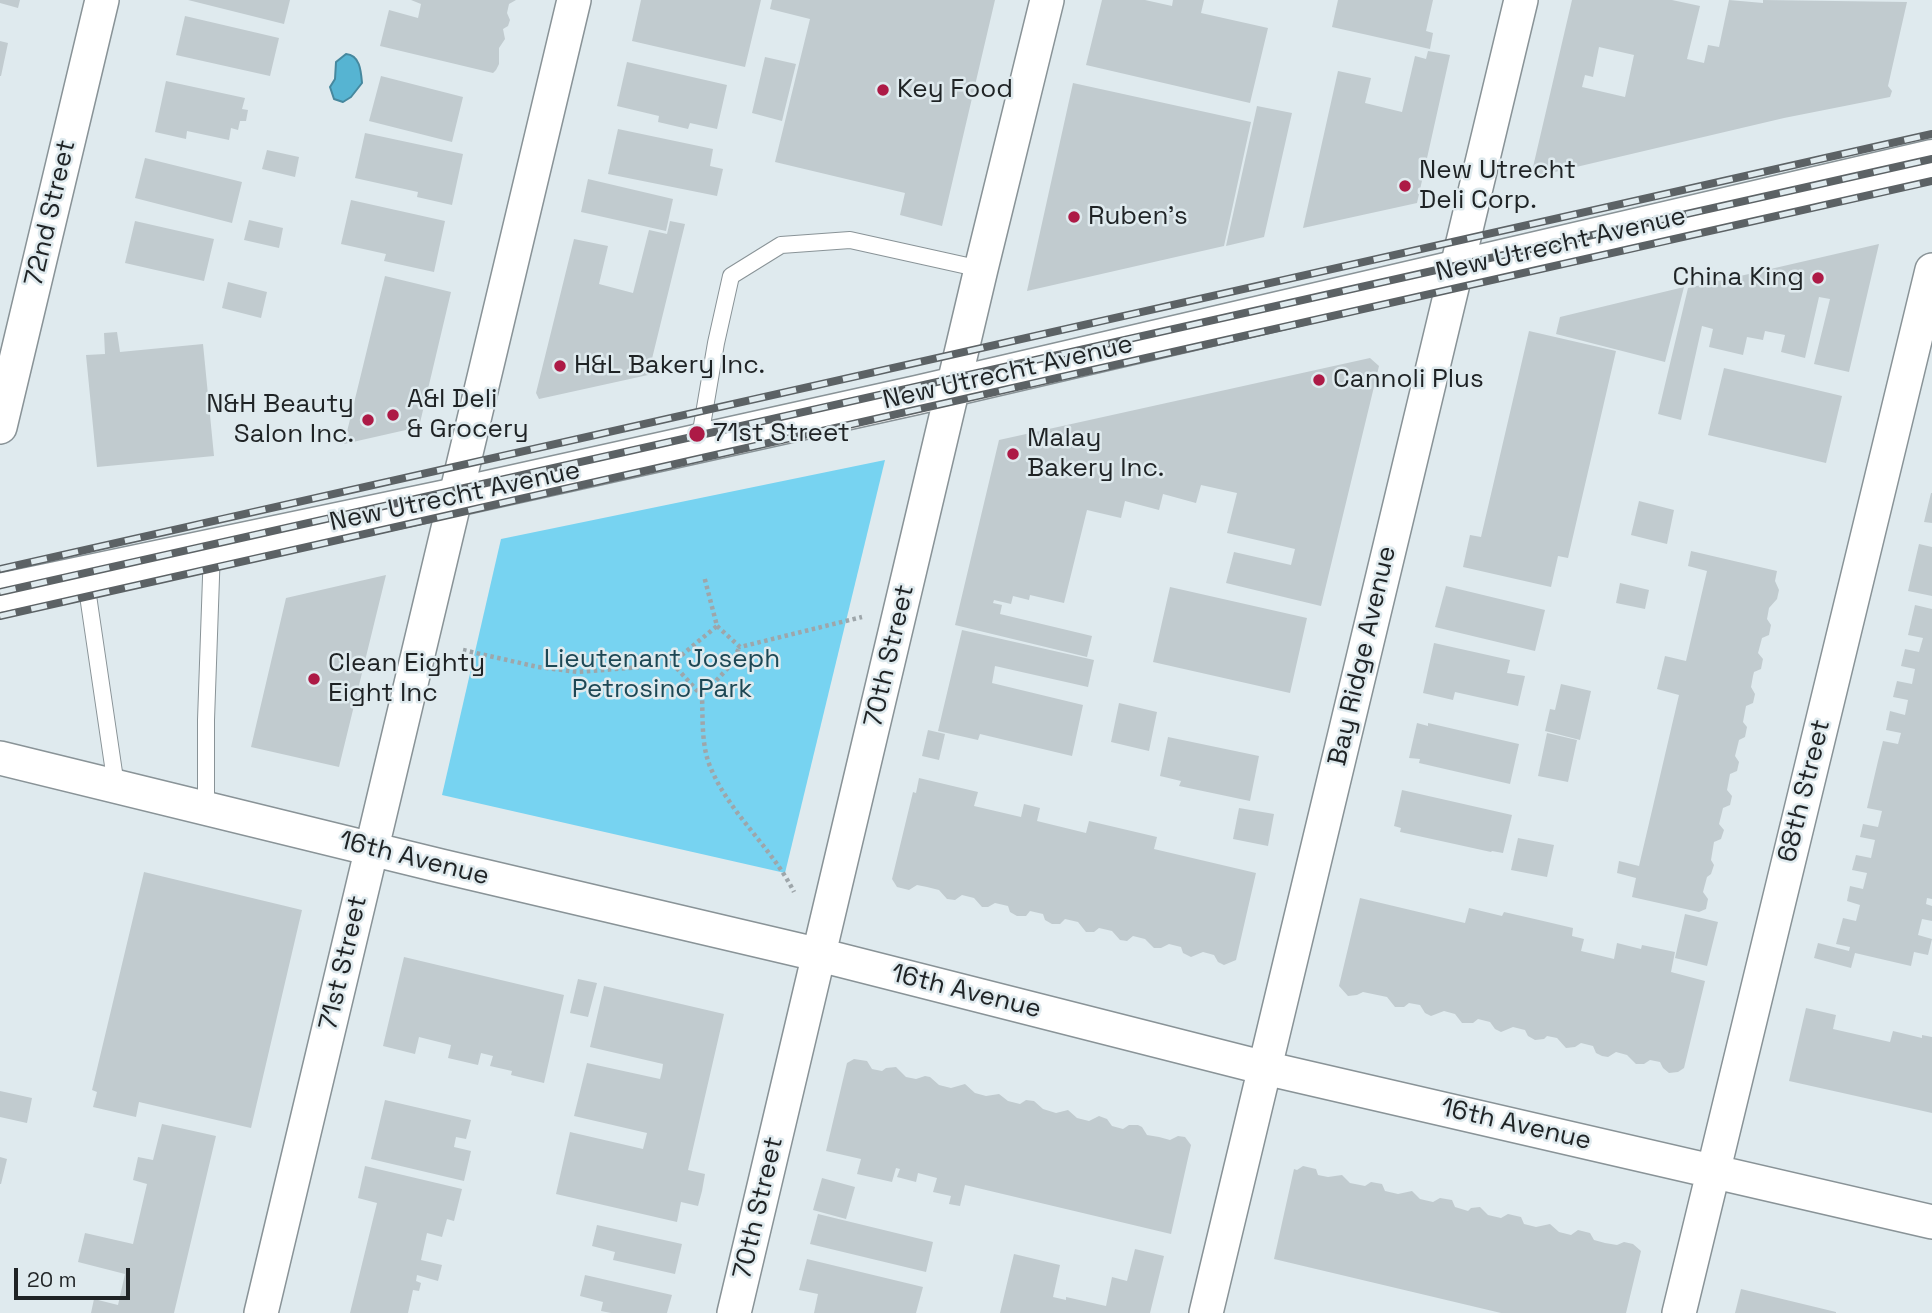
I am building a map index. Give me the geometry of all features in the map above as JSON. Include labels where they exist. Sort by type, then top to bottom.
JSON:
[{"type":"street","name":"72nd Street","points":[[0,427],[102,0]]},
{"type":"street","name":"71st Street","points":[[261,1313],[574,0]]},
{"type":"street","name":"70th Street","points":[[734,1313],[981,269],[1048,0]]},
{"type":"street","name":"Bay Ridge Avenue","points":[[1206,1313],[1521,0]]},
{"type":"street","name":"New Utrecht Avenue","points":[[0,593],[456,497],[954,386],[1932,159]]},
{"type":"street","name":"68th Street","points":[[1679,1313],[1932,270]]},
{"type":"street","name":"16th Avenue","points":[[0,758],[820,955],[1265,1068],[1932,1222]]},
{"type":"lane","points":[[699,443],[716,343],[731,276],[781,245],[850,240],[981,269]]},
{"type":"lane","points":[[206,808],[206,708],[212,549]]},
{"type":"lane","points":[[85,575],[116,786]]},
{"type":"path","points":[[704,576],[717,626],[740,647]]},
{"type":"path","points":[[702,696],[727,669],[740,647],[862,617]]},
{"type":"path","points":[[463,650],[538,667],[578,672],[672,663],[717,626]]},
{"type":"path","points":[[672,663],[702,696],[703,733],[710,769],[737,811],[784,872],[794,892]]},
{"type":"green space","name":"Lieutenant Joseph Petrosino Park","points":[[885,460],[785,873],[442,795],[501,539]]},
{"type":"shaded area","points":[[346,54],[357,60],[362,83],[351,97],[343,102],[334,99],[330,87],[335,79],[336,62]]},
{"type":"building","points":[[0,0],[20,0],[18,8],[0,3]]},
{"type":"building","points":[[188,0],[290,0],[284,24]]},
{"type":"building","points":[[411,0],[516,0],[509,4],[507,13],[510,20],[508,26],[503,29],[505,39],[499,48],[499,64],[496,70],[493,73],[380,46],[389,10],[418,18],[421,4]]},
{"type":"building","points":[[641,0],[761,0],[745,67],[632,41]]},
{"type":"building","name":"Key Food","points":[[772,0],[995,0],[942,226],[900,215],[905,193],[775,162],[810,19],[770,9]]},
{"type":"building","points":[[1102,0],[1145,0],[1172,6],[1173,0],[1204,0],[1201,13],[1268,28],[1250,103],[1086,65]]},
{"type":"building","points":[[1338,0],[1433,0],[1426,31],[1433,33],[1430,49],[1332,27]]},
{"type":"building","points":[[1572,0],[1672,0],[1700,6],[1687,59],[1704,63],[1708,45],[1719,47],[1729,0],[1763,3],[1763,0],[1907,2],[1888,86],[1892,91],[1890,97],[1784,118],[1538,176],[1533,172]],"holes":[[[1599,47],[1634,55],[1625,97],[1582,87],[1585,75],[1593,77]]]},
{"type":"building","points":[[185,16],[279,38],[270,76],[176,55]]},
{"type":"building","points":[[0,41],[8,43],[1,76],[0,76]]},
{"type":"building","points":[[1428,51],[1450,55],[1417,203],[1303,228],[1338,71],[1371,78],[1365,103],[1402,112],[1415,56],[1426,59]]},
{"type":"building","points":[[765,57],[796,64],[782,121],[752,113]]},
{"type":"building","points":[[627,62],[727,85],[717,129],[690,123],[688,129],[658,122],[659,116],[617,106]]},
{"type":"building","points":[[381,76],[463,97],[452,142],[369,121]]},
{"type":"building","points":[[166,81],[245,98],[242,109],[248,110],[246,121],[240,121],[238,130],[231,128],[229,140],[187,131],[186,139],[155,132]]},
{"type":"building","points":[[1073,83],[1251,122],[1224,246],[1027,291]]},
{"type":"building","points":[[1257,106],[1292,113],[1264,237],[1226,246]]},
{"type":"building","points":[[618,129],[713,149],[710,166],[723,169],[717,196],[608,174]]},
{"type":"building","points":[[365,133],[463,154],[452,205],[417,197],[418,192],[355,178]]},
{"type":"building","points":[[267,150],[299,157],[295,177],[262,169]]},
{"type":"building","points":[[145,158],[242,182],[232,223],[135,198]]},
{"type":"building","points":[[588,179],[673,199],[666,231],[581,212]]},
{"type":"building","points":[[351,200],[445,221],[434,272],[384,261],[386,254],[341,244]]},
{"type":"building","points":[[249,220],[283,228],[279,248],[244,240]]},
{"type":"building","points":[[135,221],[214,239],[204,281],[125,263]]},
{"type":"building","points":[[670,221],[685,224],[648,375],[539,399],[536,393],[574,239],[608,246],[599,284],[633,293],[649,230],[667,234]]},
{"type":"building","points":[[1879,244],[1849,372],[1814,364],[1830,299],[1819,297],[1805,358],[1781,352],[1785,335],[1765,331],[1763,340],[1747,337],[1743,355],[1709,347],[1713,329],[1702,326],[1681,420],[1658,414],[1688,288]]},
{"type":"building","points":[[385,276],[451,292],[419,427],[344,444]]},
{"type":"building","points":[[228,282],[267,292],[261,318],[222,308]]},
{"type":"building","points":[[1684,287],[1665,362],[1556,334],[1560,317]]},
{"type":"building","points":[[1529,331],[1616,351],[1568,558],[1558,556],[1551,587],[1463,567],[1470,535],[1481,537]]},
{"type":"building","points":[[117,332],[120,352],[203,344],[214,456],[97,467],[86,355],[105,354],[104,333]]},
{"type":"building","points":[[1370,358],[1379,366],[1321,606],[1226,583],[1234,552],[1291,565],[1295,549],[1227,533],[1237,493],[1201,485],[1196,503],[1163,494],[1159,510],[1125,501],[1121,518],[1087,510],[1064,603],[1030,595],[1029,600],[1013,596],[1011,604],[994,600],[993,603],[1002,605],[1000,614],[1092,636],[1087,657],[955,625],[999,440]]},
{"type":"building","points":[[1724,368],[1842,396],[1826,463],[1708,435]]},
{"type":"building","points":[[1932,493],[1932,523],[1924,522]]},
{"type":"building","points":[[1639,501],[1674,510],[1667,544],[1631,535]]},
{"type":"building","points":[[1919,544],[1932,547],[1932,596],[1908,591]]},
{"type":"building","points":[[1691,551],[1777,571],[1775,581],[1779,590],[1777,599],[1769,608],[1769,635],[1762,638],[1758,653],[1763,659],[1761,669],[1754,672],[1753,676],[1753,703],[1746,706],[1743,722],[1747,727],[1745,737],[1739,740],[1735,756],[1739,762],[1737,771],[1730,774],[1727,790],[1732,796],[1730,805],[1723,808],[1719,824],[1724,830],[1721,839],[1714,842],[1711,860],[1714,865],[1703,892],[1708,899],[1706,909],[1699,912],[1632,897],[1636,878],[1617,873],[1619,861],[1639,866],[1679,695],[1657,689],[1665,656],[1686,661],[1707,571],[1688,566]]},
{"type":"building","name":"Clean Eighty Eight Inc","points":[[386,575],[339,767],[251,747],[286,598]]},
{"type":"building","points":[[1620,583],[1649,590],[1645,609],[1616,603]]},
{"type":"building","points":[[1446,586],[1545,610],[1535,651],[1435,627]]},
{"type":"building","points":[[1170,587],[1307,618],[1290,693],[1153,662]]},
{"type":"building","points":[[1915,605],[1932,609],[1932,899],[1927,898],[1926,904],[1932,906],[1932,921],[1922,919],[1918,935],[1932,939],[1928,955],[1914,952],[1911,966],[1855,953],[1851,968],[1814,958],[1818,943],[1849,951],[1850,947],[1836,944],[1843,918],[1856,921],[1860,905],[1847,901],[1850,886],[1863,889],[1867,873],[1852,870],[1856,855],[1871,858],[1875,840],[1860,837],[1863,824],[1878,827],[1882,811],[1867,808],[1883,741],[1898,744],[1901,733],[1886,730],[1890,711],[1905,715],[1908,700],[1893,697],[1897,681],[1912,684],[1915,669],[1901,666],[1905,649],[1919,652],[1923,638],[1908,635]]},
{"type":"building","points":[[962,630],[1094,660],[1088,687],[995,666],[992,683],[1083,705],[1072,756],[980,734],[978,740],[938,731]]},
{"type":"building","points":[[1434,643],[1510,660],[1507,673],[1525,676],[1518,706],[1455,692],[1453,700],[1423,693]]},
{"type":"building","points":[[1561,684],[1591,691],[1580,740],[1545,731],[1550,709],[1555,710]]},
{"type":"building","points":[[1119,703],[1157,712],[1149,751],[1111,742]]},
{"type":"building","points":[[1417,723],[1428,726],[1428,723],[1519,744],[1510,784],[1419,763],[1420,759],[1409,758]]},
{"type":"building","points":[[928,730],[945,734],[939,760],[922,756]]},
{"type":"building","points":[[1547,733],[1577,740],[1568,782],[1538,776]]},
{"type":"building","points":[[1168,737],[1259,756],[1250,801],[1179,786],[1181,781],[1160,776]]},
{"type":"building","points":[[919,778],[978,792],[974,806],[1021,817],[1024,804],[1040,808],[1037,821],[1086,833],[1089,821],[1157,837],[1154,849],[1256,873],[1236,960],[1224,965],[1218,962],[1214,955],[1203,952],[1191,957],[1183,953],[1181,947],[1169,944],[1154,948],[1145,939],[1133,936],[1127,941],[1120,940],[1112,931],[1099,928],[1094,932],[1086,932],[1078,922],[1065,919],[1060,924],[1052,924],[1045,920],[1043,914],[1030,911],[1026,916],[1017,916],[1010,912],[1008,906],[995,903],[982,907],[974,898],[962,895],[955,900],[947,899],[939,890],[927,887],[917,885],[909,890],[897,887],[892,879],[913,792],[916,793]]},
{"type":"building","points":[[1402,790],[1512,815],[1503,853],[1400,832],[1401,828],[1394,826]]},
{"type":"building","points":[[1239,808],[1274,814],[1268,846],[1233,839]]},
{"type":"building","points":[[1518,838],[1554,845],[1547,877],[1511,870]]},
{"type":"building","points":[[144,872],[302,910],[251,1128],[139,1102],[136,1117],[93,1107],[97,1092],[92,1090]]},
{"type":"building","points":[[1360,898],[1465,923],[1469,908],[1502,916],[1504,912],[1573,928],[1572,936],[1584,939],[1581,951],[1614,959],[1617,943],[1641,949],[1642,945],[1675,952],[1671,972],[1705,981],[1684,1068],[1669,1073],[1660,1062],[1650,1060],[1644,1064],[1636,1064],[1627,1055],[1616,1052],[1608,1057],[1602,1056],[1596,1053],[1593,1046],[1581,1043],[1566,1048],[1557,1038],[1547,1036],[1535,1040],[1528,1036],[1525,1030],[1513,1027],[1501,1032],[1490,1022],[1478,1019],[1473,1023],[1462,1023],[1455,1014],[1444,1011],[1431,1016],[1425,1013],[1420,1005],[1409,1003],[1404,1007],[1395,1007],[1387,997],[1363,992],[1348,996],[1339,986]]},
{"type":"building","points":[[1685,914],[1718,922],[1707,966],[1675,958]]},
{"type":"building","points":[[404,957],[564,995],[544,1083],[511,1075],[512,1071],[490,1066],[493,1056],[481,1053],[478,1065],[448,1058],[451,1045],[419,1037],[415,1054],[383,1046]]},
{"type":"building","points":[[578,979],[597,983],[588,1017],[570,1013]]},
{"type":"building","points":[[604,986],[724,1014],[688,1170],[705,1174],[702,1191],[698,1206],[681,1202],[677,1222],[556,1194],[570,1132],[643,1149],[647,1133],[574,1116],[587,1063],[660,1079],[662,1071],[663,1064],[590,1047]]},
{"type":"building","points":[[1806,1008],[1836,1015],[1833,1029],[1890,1042],[1893,1031],[1922,1038],[1922,1035],[1932,1037],[1932,1113],[1789,1081]]},
{"type":"building","points":[[854,1059],[867,1061],[872,1069],[882,1071],[896,1067],[906,1077],[930,1077],[939,1085],[951,1088],[965,1084],[975,1093],[986,1096],[999,1094],[1008,1101],[1020,1104],[1026,1100],[1034,1101],[1043,1109],[1056,1113],[1068,1110],[1077,1118],[1089,1121],[1099,1116],[1107,1119],[1112,1126],[1123,1129],[1129,1125],[1138,1125],[1147,1135],[1170,1140],[1178,1136],[1185,1137],[1191,1145],[1171,1234],[965,1185],[960,1206],[949,1204],[951,1196],[933,1192],[937,1178],[918,1173],[916,1182],[897,1177],[900,1169],[896,1168],[892,1182],[857,1174],[861,1159],[826,1151],[847,1063]]},
{"type":"building","points":[[0,1091],[32,1098],[27,1123],[0,1117]]},
{"type":"building","points":[[385,1100],[471,1120],[466,1139],[456,1137],[454,1147],[471,1151],[464,1181],[371,1159]]},
{"type":"building","points":[[162,1124],[216,1136],[174,1313],[91,1313],[94,1299],[118,1305],[125,1274],[78,1262],[85,1233],[133,1244],[147,1184],[133,1180],[138,1157],[153,1160]]},
{"type":"building","points":[[0,1157],[7,1159],[1,1184],[0,1184]]},
{"type":"building","points":[[365,1166],[462,1189],[454,1221],[447,1219],[442,1237],[427,1233],[421,1260],[442,1265],[438,1281],[417,1275],[416,1281],[421,1283],[419,1291],[413,1290],[408,1313],[350,1313],[377,1203],[358,1198]]},
{"type":"building","points":[[1303,1166],[1316,1169],[1318,1175],[1342,1175],[1350,1183],[1365,1186],[1371,1182],[1382,1184],[1385,1191],[1398,1194],[1412,1191],[1420,1199],[1433,1202],[1440,1198],[1452,1200],[1455,1207],[1468,1211],[1480,1207],[1488,1215],[1501,1218],[1508,1214],[1521,1217],[1524,1224],[1536,1227],[1550,1224],[1559,1232],[1571,1235],[1578,1230],[1590,1233],[1594,1240],[1605,1243],[1633,1244],[1641,1251],[1626,1313],[1501,1313],[1274,1259],[1294,1169]]},
{"type":"building","points":[[822,1178],[855,1187],[846,1219],[813,1210]]},
{"type":"building","points":[[818,1214],[933,1242],[926,1272],[810,1244]]},
{"type":"building","points":[[597,1225],[682,1244],[675,1274],[613,1260],[615,1252],[592,1246]]},
{"type":"building","points":[[1135,1249],[1164,1256],[1150,1313],[1000,1313],[1014,1254],[1060,1265],[1053,1297],[1066,1300],[1066,1297],[1106,1306],[1112,1277],[1127,1281]]},
{"type":"building","points":[[807,1259],[923,1287],[916,1313],[814,1313],[818,1294],[799,1290]]},
{"type":"building","points":[[585,1275],[672,1295],[667,1313],[601,1311],[603,1302],[580,1296]]},
{"type":"building","points":[[1741,1289],[1836,1312],[1836,1313],[1735,1313]]},
{"type":"railway","points":[[0,569],[1932,134]]},
{"type":"railway","points":[[0,592],[1932,159]]},
{"type":"railway","points":[[0,616],[1932,181]]},
{"type":"place","name":"Key Food","points":[[883,90]]},
{"type":"place","name":"New Utrecht Deli Corp.","points":[[1405,186]]},
{"type":"place","name":"Ruben's","points":[[1074,217]]},
{"type":"place","name":"China King","points":[[1818,278]]},
{"type":"place","name":"H&L Bakery Inc.","points":[[560,366]]},
{"type":"place","name":"Cannoli Plus","points":[[1319,380]]},
{"type":"place","name":"A&I Deli & Grocery","points":[[393,415]]},
{"type":"place","name":"N&H Beauty Salon Inc.","points":[[368,420]]},
{"type":"place","name":"71st Street","points":[[697,434]]},
{"type":"place","name":"Malay Bakery Inc.","points":[[1013,454]]},
{"type":"place","name":"Clean Eighty Eight Inc","points":[[314,679]]}]
